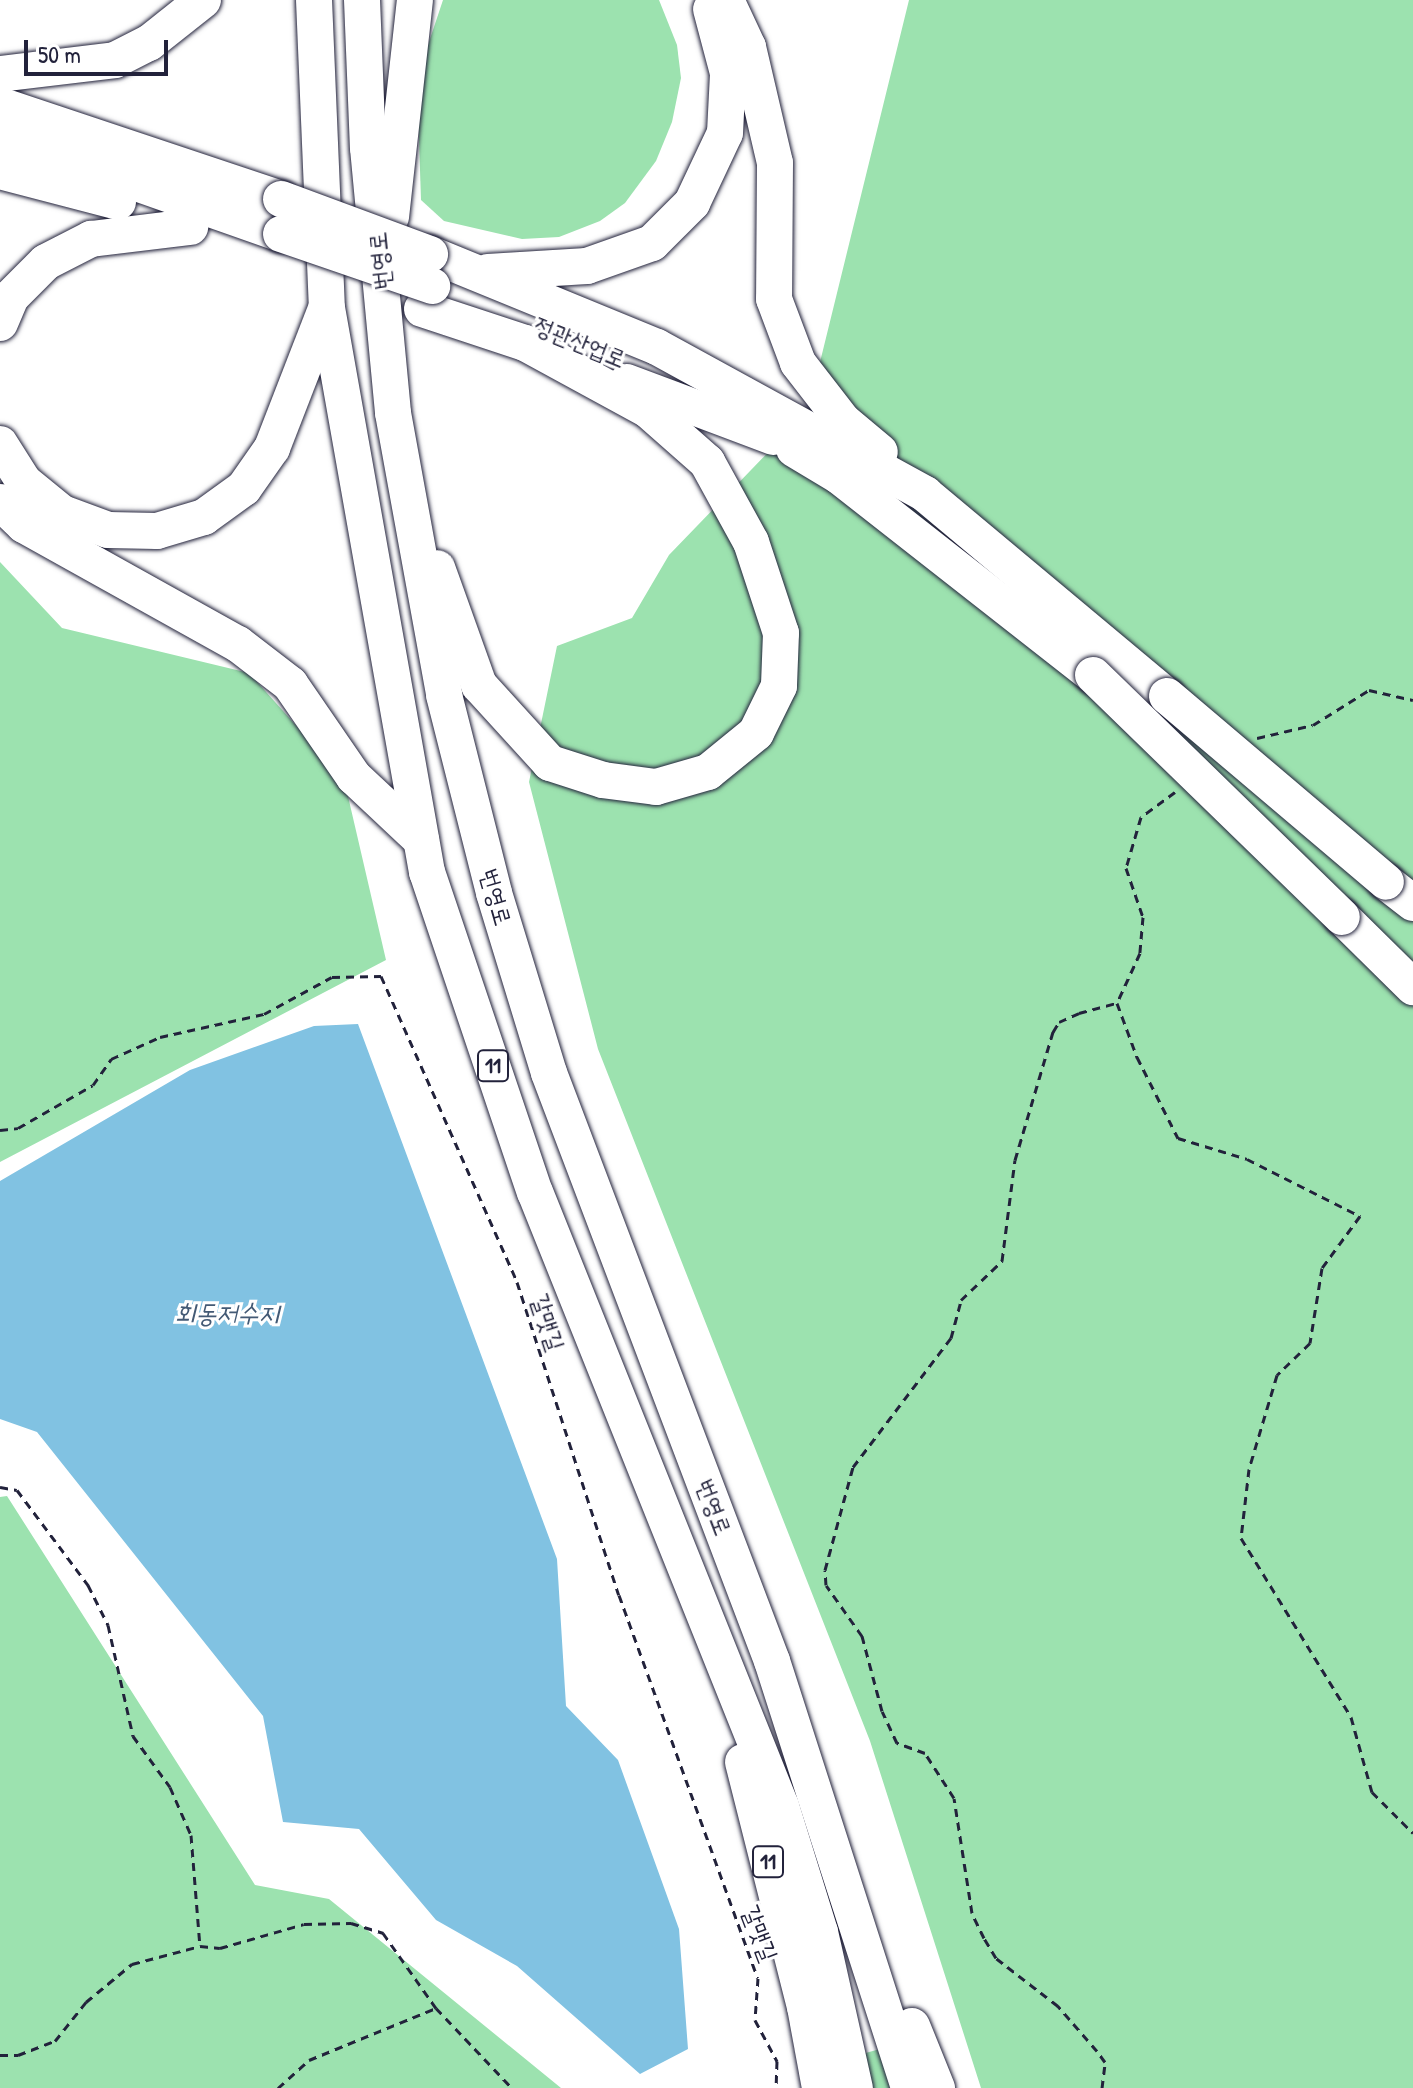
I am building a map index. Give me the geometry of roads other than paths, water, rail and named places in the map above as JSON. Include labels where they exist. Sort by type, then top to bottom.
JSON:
[{"type":"highway","points":[[0,74],[115,60],[149,43],[203,0]]},
{"type":"highway","name":"11","points":[[314,0],[327,308],[421,840],[535,1192],[710,1637],[781,1806],[820,1932],[855,2088]]},
{"type":"highway","name":"번영로","points":[[362,0],[368,148],[403,474],[444,695],[494,893],[549,1073],[803,1753],[937,2088]]},
{"type":"highway","points":[[384,298],[403,71],[415,0]]},
{"type":"highway","points":[[473,272],[587,266],[652,243],[692,203],[725,133],[728,73],[708,0]]},
{"type":"highway","points":[[726,0],[748,47],[766,108],[775,163],[774,299],[798,363],[843,421],[925,494]]},
{"type":"highway","points":[[0,105],[282,231],[428,283]]},
{"type":"highway","points":[[0,135],[428,283],[525,343],[648,410],[707,462],[751,542],[781,633],[779,686],[756,733],[708,772],[656,787],[603,780],[550,763],[479,685],[403,474]]},
{"type":"highway","points":[[0,171],[78,188],[190,227]]},
{"type":"highway","points":[[0,323],[11,297],[46,262],[80,244],[190,227],[282,231]]},
{"type":"highway","name":"정관산업로","points":[[428,283],[473,272],[657,347],[925,494],[1399,893]]},
{"type":"highway","name":"정관산업로","points":[[428,283],[651,371],[839,476],[1093,675],[1413,987]]},
{"type":"highway","points":[[0,444],[24,482],[62,513],[108,530],[157,531],[204,517],[244,488],[272,448],[327,308]]},
{"type":"highway","points":[[525,343],[773,437]]},
{"type":"highway","points":[[0,502],[24,525],[238,644],[290,684],[354,777],[421,840]]},
{"type":"highway","name":"11","points":[[710,1637],[805,2007],[820,2088]]},
{"type":"highway","name":"번영로","points":[[803,1753],[909,2088]]},
{"type":"water","name":"회동저수지","points":[[358,1024],[557,1559],[566,1706],[618,1760],[679,1929],[688,2049],[640,2074],[517,1966],[436,1920],[359,1829],[283,1822],[263,1716],[37,1432],[0,1419],[0,1181],[190,1070],[314,1026]]}]
